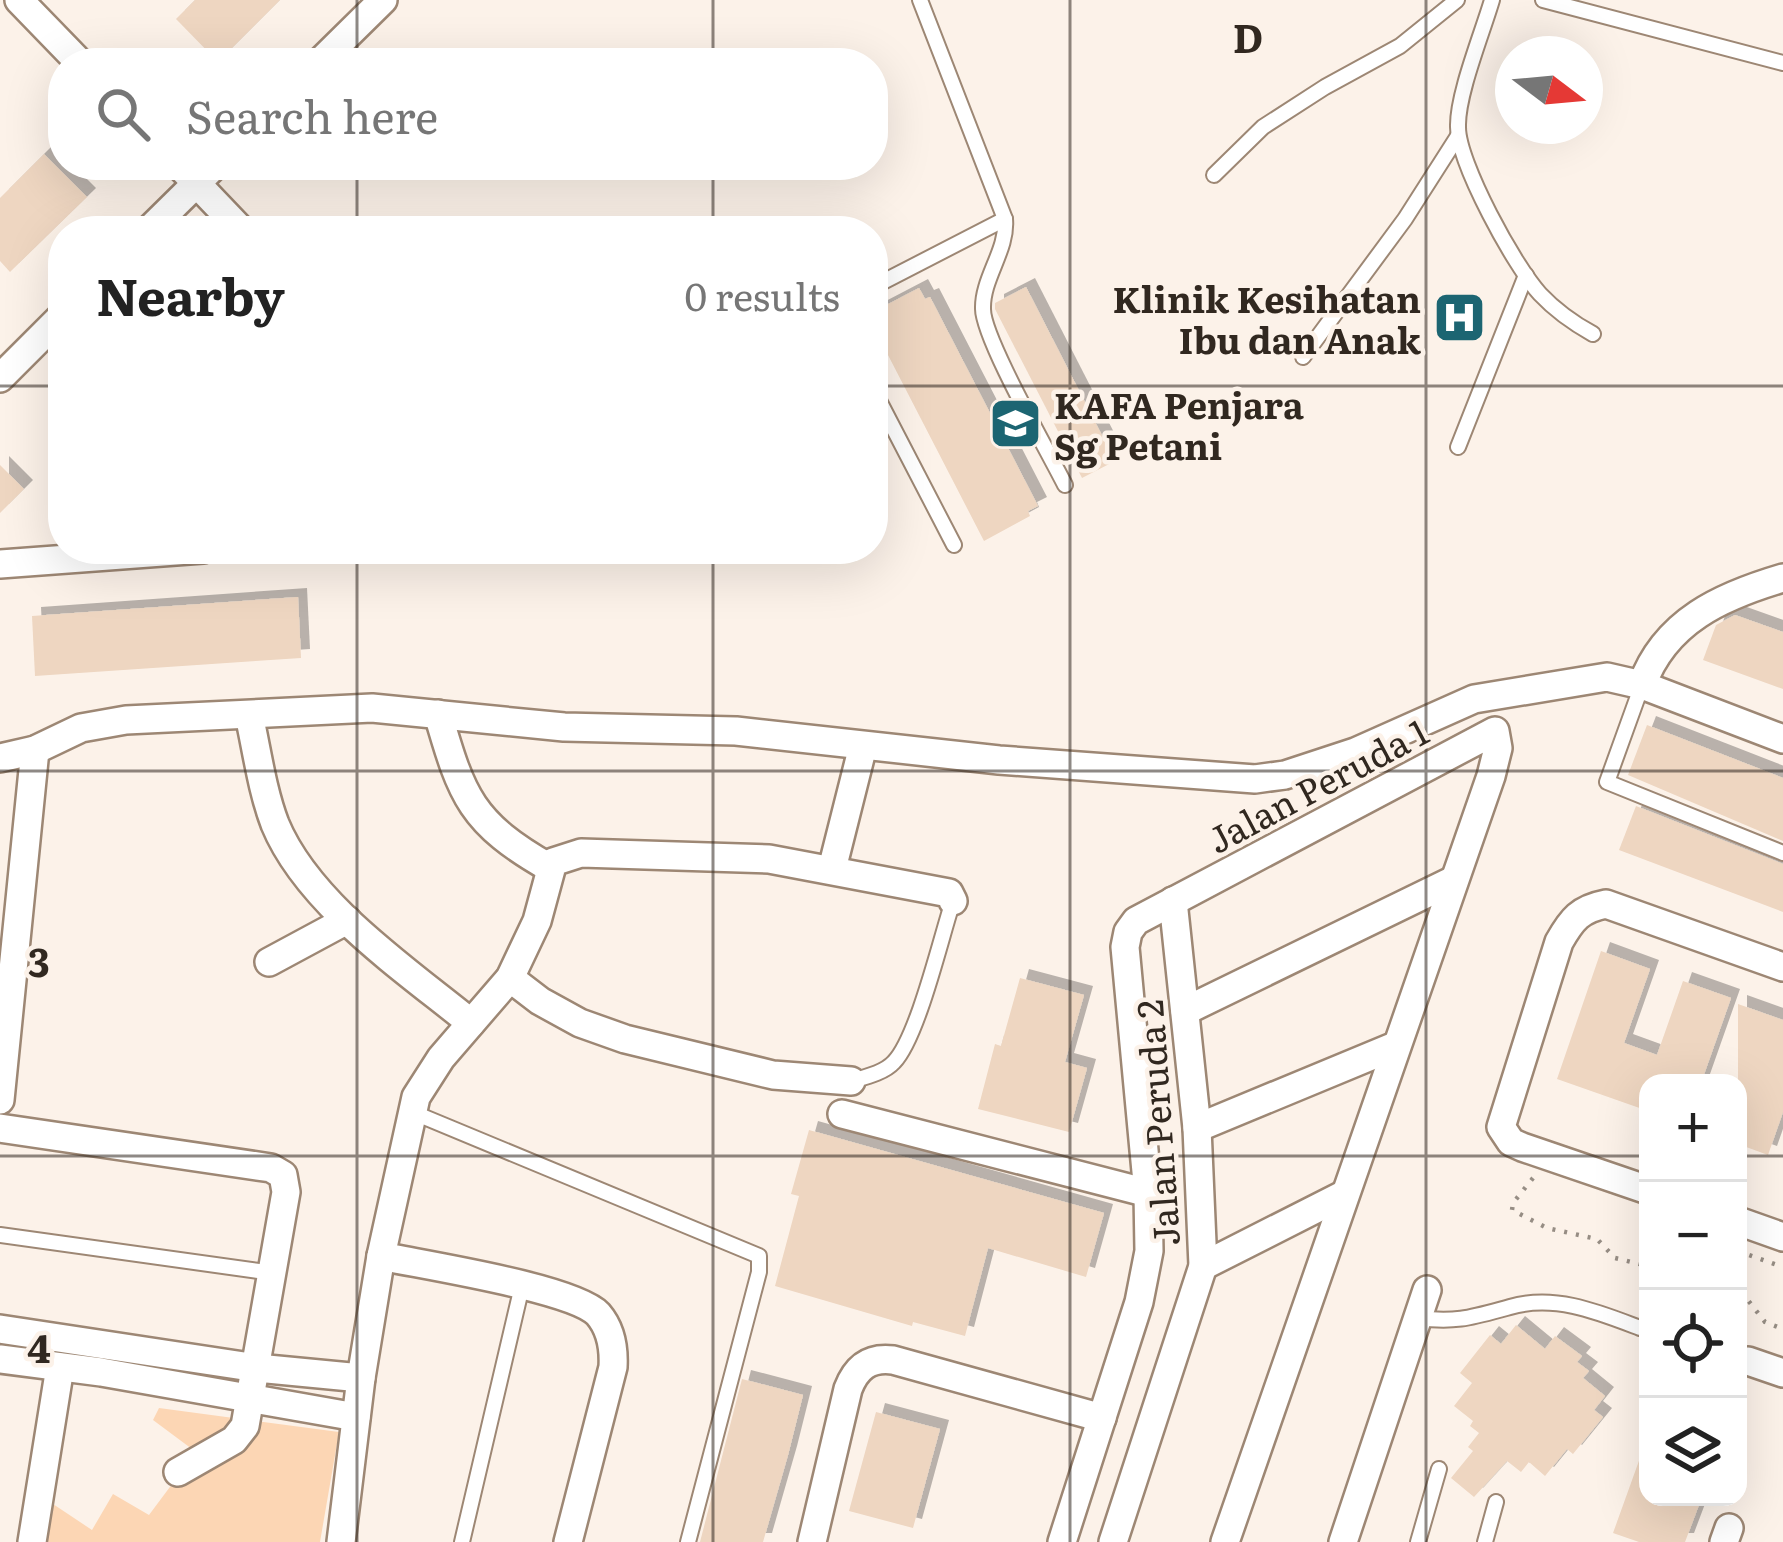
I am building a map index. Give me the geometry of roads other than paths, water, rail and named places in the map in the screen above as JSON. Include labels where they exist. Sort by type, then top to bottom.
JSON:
[{"type":"street","points":[[19,0],[65,48]]},
{"type":"street","points":[[334,48],[383,0]]},
{"type":"street","points":[[160,216],[189,180]]},
{"type":"street","points":[[203,180],[230,216]]},
{"type":"street","points":[[0,378],[48,330]]},
{"type":"street","points":[[0,564],[48,560]]},
{"type":"street","points":[[1642,685],[1656,653],[1678,630],[1735,592],[1783,578]]},
{"type":"street","points":[[0,758],[104,724],[356,708],[564,727],[736,731],[1169,775],[1270,778],[1355,752],[1460,703],[1607,677],[1642,685],[1783,739]]},
{"type":"street","points":[[438,714],[461,785],[480,818],[550,868]]},
{"type":"street","points":[[249,715],[275,824],[310,878],[347,920],[471,1023]]},
{"type":"street","name":"Jalan Peruda 1","points":[[1063,1542],[1147,1275],[1148,1193],[1125,947],[1128,932],[1136,921],[1495,731],[1498,748],[1491,776],[1454,880]]},
{"type":"street","points":[[832,869],[862,746]]},
{"type":"street","points":[[0,1100],[35,750]]},
{"type":"street","points":[[341,1542],[381,1256],[412,1112],[422,1085],[510,978],[537,921],[550,868],[560,857],[581,853],[769,859],[949,893],[953,901]]},
{"type":"street","points":[[1185,1010],[1454,880]]},
{"type":"street","points":[[1225,1542],[1454,880]]},
{"type":"street","name":"Jalan Peruda 2","points":[[1113,1542],[1203,1266],[1197,1128],[1173,901]]},
{"type":"street","points":[[1639,1187],[1511,1142],[1501,1126],[1559,942],[1571,920],[1585,908],[1606,904],[1783,968]]},
{"type":"street","points":[[269,962],[347,920]]},
{"type":"street","points":[[510,978],[580,1023],[626,1039],[773,1076],[851,1081]]},
{"type":"street","points":[[1197,1128],[1395,1046]]},
{"type":"street","points":[[842,1114],[1148,1193]]},
{"type":"street","points":[[0,1128],[278,1170],[286,1181],[245,1426],[234,1440],[178,1472]]},
{"type":"street","points":[[1203,1266],[1342,1195]]},
{"type":"street","points":[[1747,1224],[1783,1237]]},
{"type":"street","points":[[381,1256],[522,1286],[590,1308],[604,1322],[613,1344],[613,1367],[568,1542]]},
{"type":"street","points":[[1343,1542],[1427,1290]]},
{"type":"street","points":[[0,1330],[257,1368],[361,1378]]},
{"type":"street","points":[[0,1359],[356,1417]]},
{"type":"street","points":[[812,1542],[848,1389],[853,1375],[871,1361],[893,1360],[1102,1418]]},
{"type":"street","points":[[1748,1361],[1783,1373]]},
{"type":"street","points":[[32,1542],[60,1367]]},
{"type":"lane","points":[[920,0],[1005,219],[1006,232],[982,313],[1065,485]]},
{"type":"lane","points":[[1214,175],[1263,127],[1400,46],[1457,0]]},
{"type":"lane","points":[[1492,0],[1458,117],[1458,136],[1499,230],[1526,275],[1564,317],[1593,334]]},
{"type":"lane","points":[[1544,0],[1783,63]]},
{"type":"lane","points":[[1303,357],[1405,219],[1458,136]]},
{"type":"lane","points":[[888,279],[1005,219]]},
{"type":"lane","points":[[1458,447],[1526,275]]},
{"type":"lane","points":[[888,418],[954,545]]},
{"type":"lane","points":[[1642,685],[1607,782],[1783,853]]},
{"type":"lane","points":[[851,1081],[893,1063],[907,1041],[953,901]]},
{"type":"lane","points":[[412,1112],[759,1256],[759,1272],[688,1542]]},
{"type":"lane","points":[[0,1235],[273,1273]]},
{"type":"lane","points":[[461,1542],[522,1286]]},
{"type":"lane","points":[[1417,1318],[1468,1321],[1512,1306],[1544,1302],[1594,1310],[1639,1328]]},
{"type":"lane","points":[[1418,1542],[1439,1468]]},
{"type":"lane","points":[[1484,1542],[1496,1502]]},
{"type":"place","name":"Klinik Kesihatan Ibu dan Anak","points":[[1460,318]]},
{"type":"place","name":"KAFA Penjara Sg Petani","points":[[1015,424]]}]
